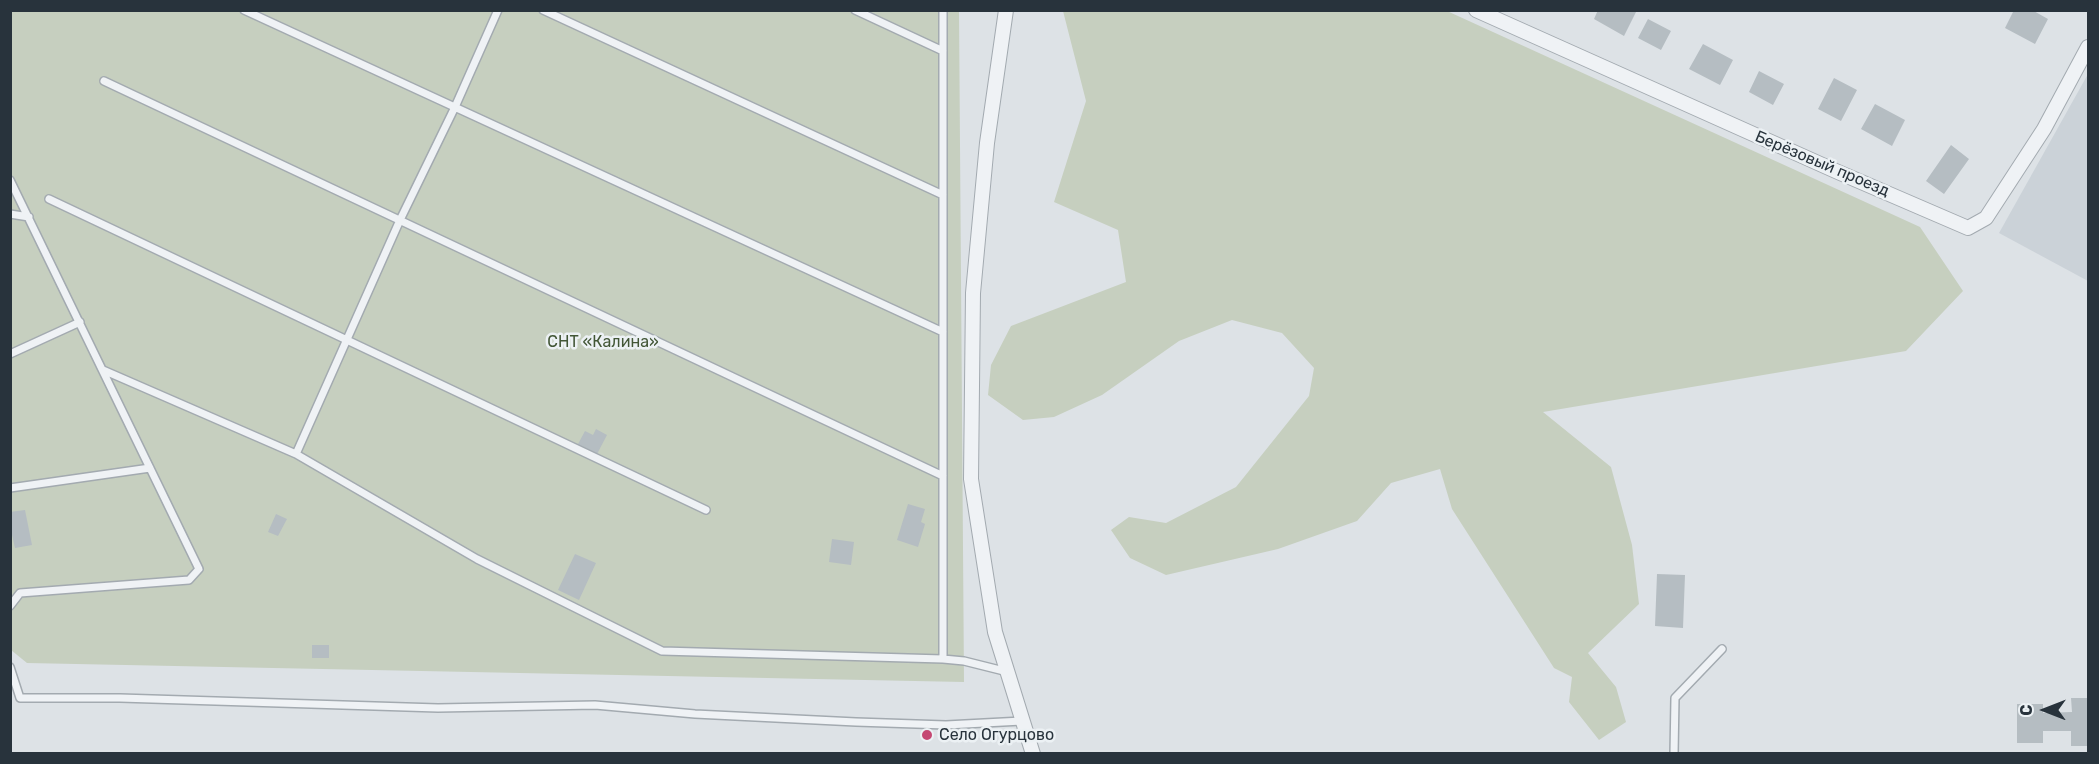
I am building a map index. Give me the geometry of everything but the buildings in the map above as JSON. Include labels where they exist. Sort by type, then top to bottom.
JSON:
[{"type":"street","points":[[1006,10],[987,143],[973,293],[971,479],[996,632],[1033,753]]},
{"type":"street","name":"Берёзовый проезд","points":[[1476,10],[1968,228],[1986,218],[2044,129],[2088,47]]},
{"type":"lane","points":[[244,10],[943,332]]},
{"type":"lane","points":[[296,454],[400,220],[455,108],[498,10]]},
{"type":"lane","points":[[543,10],[943,195]]},
{"type":"lane","points":[[855,10],[943,51]]},
{"type":"lane","points":[[943,10],[944,659]]},
{"type":"lane","points":[[104,81],[944,476]]},
{"type":"lane","points":[[10,180],[198,569],[189,580],[20,593],[10,606]]},
{"type":"lane","points":[[49,199],[706,510]]},
{"type":"lane","points":[[10,214],[28,217]]},
{"type":"lane","points":[[10,354],[80,322]]},
{"type":"lane","points":[[103,370],[296,454],[477,560],[662,651],[944,659],[963,661],[1008,672]]},
{"type":"lane","points":[[10,488],[150,468]]},
{"type":"lane","points":[[1674,753],[1675,698],[1722,649]]},
{"type":"lane","points":[[10,667],[20,698],[120,698],[438,708],[595,705],[694,714],[856,722],[946,725],[1024,721]]},
{"type":"shaded area","points":[[2088,74],[2088,281],[1999,233]]},
{"type":"green space","name":"СНТ «Калина»","points":[[11,11],[959,11],[964,682],[27,663],[11,650]]},
{"type":"green space","points":[[1063,11],[1447,11],[1920,227],[1963,291],[1906,351],[1543,412],[1611,467],[1632,545],[1639,604],[1588,653],[1616,687],[1626,722],[1599,740],[1569,702],[1572,677],[1554,668],[1452,509],[1440,469],[1391,483],[1357,521],[1278,549],[1166,575],[1130,558],[1111,530],[1129,517],[1166,523],[1236,487],[1309,396],[1314,368],[1282,333],[1232,320],[1179,341],[1102,395],[1054,417],[1023,420],[988,395],[991,365],[1011,326],[1126,282],[1118,230],[1054,202],[1086,101]]},
{"type":"place","name":"Село Огурцово","points":[[927,735]]}]
